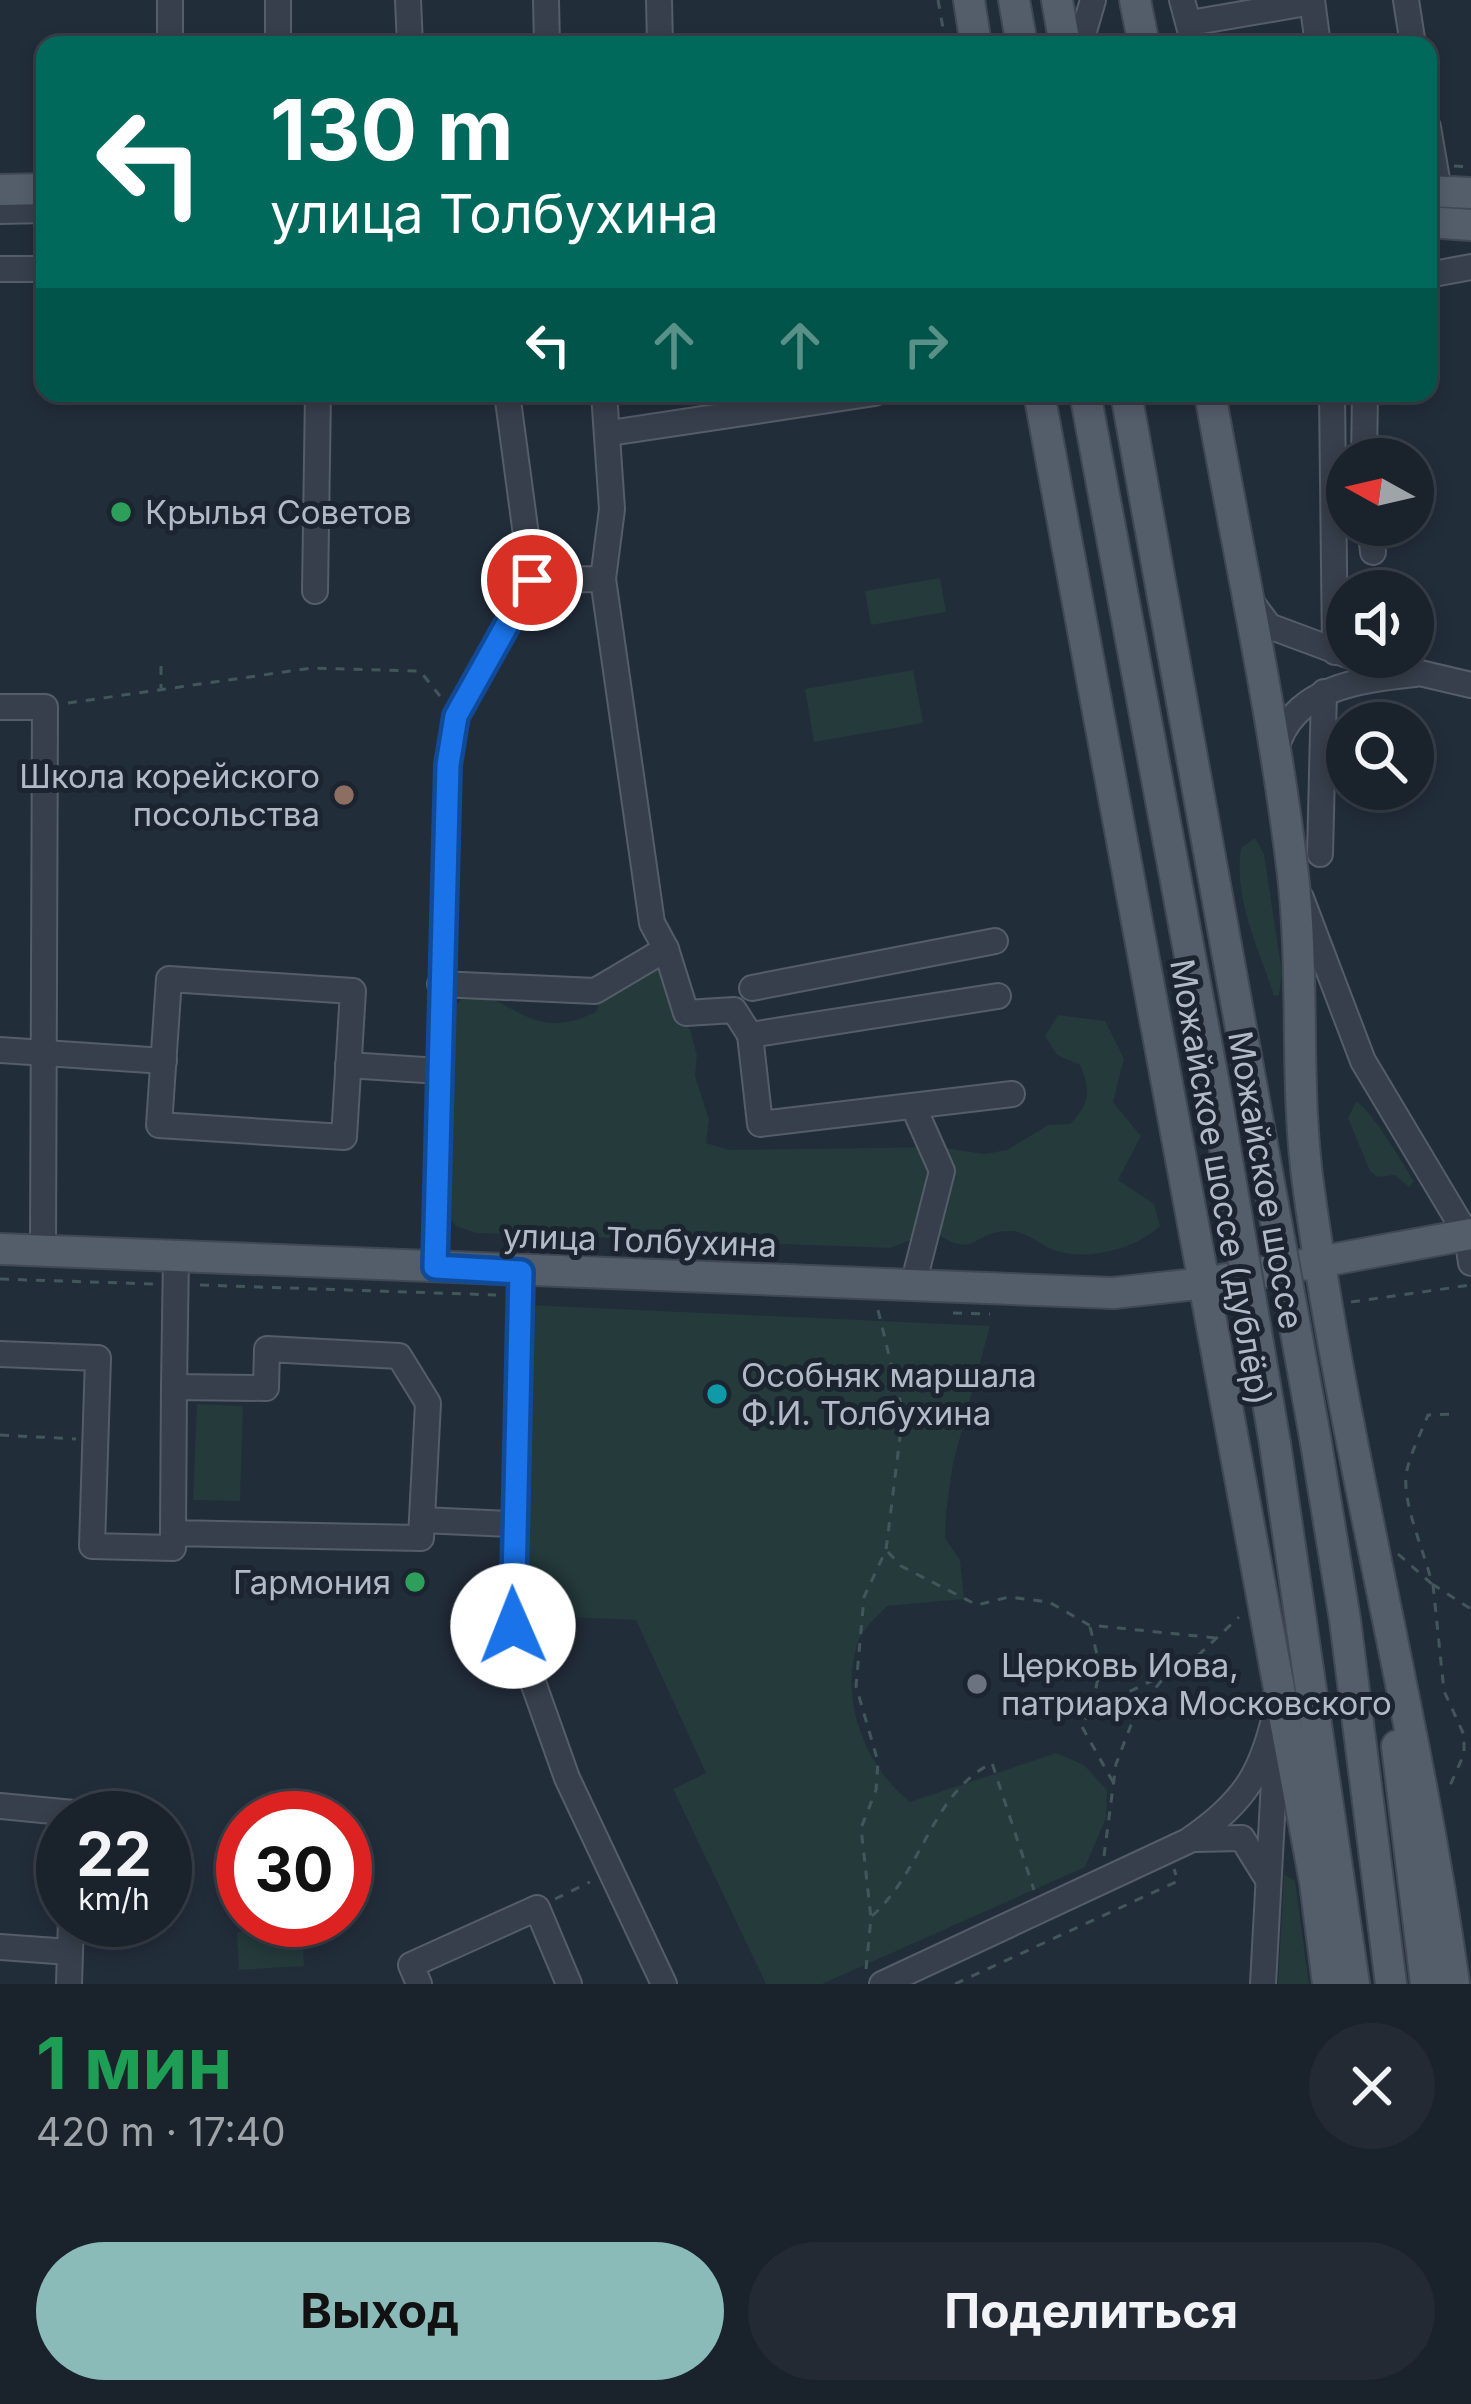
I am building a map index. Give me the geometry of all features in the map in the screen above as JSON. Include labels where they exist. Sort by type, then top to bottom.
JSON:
[{"type":"main road","points":[[969,0],[975,36]]},
{"type":"main road","points":[[1014,0],[1020,36]]},
{"type":"main road","points":[[1058,0],[1064,36]]},
{"type":"main road","points":[[1135,0],[1142,36]]},
{"type":"main road","points":[[0,190],[36,189]]},
{"type":"main road","points":[[1437,191],[1471,193]]},
{"type":"main road","points":[[1437,223],[1471,225]]},
{"type":"main road","name":"Можайское шоссе (дублёр)","points":[[1041,402],[1315,1882],[1328,1984]]},
{"type":"main road","name":"Можайское шоссе","points":[[1086,402],[1217,1101],[1275,1444],[1354,1984]]},
{"type":"main road","name":"Можайское шоссе","points":[[1128,402],[1315,1437],[1345,1620],[1391,1984]]},
{"type":"main road","points":[[1212,402],[1292,872],[1301,961],[1300,1107],[1321,1264],[1377,1582],[1426,1984]]},
{"type":"main road","name":"улица Толбухина","points":[[0,1249],[175,1270],[435,1267],[520,1284],[913,1285],[1113,1293],[1470,1244]]},
{"type":"main road","points":[[1377,1582],[1412,1719],[1454,1984]]},
{"type":"street","points":[[170,0],[170,36]]},
{"type":"street","points":[[278,0],[278,36]]},
{"type":"street","points":[[408,0],[410,36]]},
{"type":"street","points":[[546,0],[548,36]]},
{"type":"street","points":[[659,0],[660,36]]},
{"type":"street","points":[[1001,0],[1007,36]]},
{"type":"street","points":[[1083,36],[1093,0]]},
{"type":"street","points":[[1406,0],[1412,36]]},
{"type":"street","points":[[1189,23],[1312,1],[1317,36]]},
{"type":"street","points":[[0,211],[36,210]]},
{"type":"street","points":[[1437,273],[1471,267]]},
{"type":"street","points":[[0,269],[36,269]]},
{"type":"street","points":[[315,591],[318,402]]},
{"type":"street","points":[[435,1267],[448,765],[456,716],[532,580],[508,402]]},
{"type":"street","points":[[605,402],[612,508],[603,579],[652,923],[666,949],[686,1012],[734,1010],[750,1035],[760,1124],[1012,1094]]},
{"type":"street","points":[[610,433],[782,402]]},
{"type":"street","points":[[1333,402],[1335,438]]},
{"type":"street","points":[[1364,438],[1365,402]]},
{"type":"street","points":[[1372,546],[1373,552]]},
{"type":"street","points":[[532,580],[603,579]]},
{"type":"street","points":[[1243,585],[1269,626],[1326,648]]},
{"type":"street","points":[[1274,762],[1282,727],[1324,692],[1373,678]]},
{"type":"street","points":[[1434,678],[1471,685]]},
{"type":"street","points":[[1320,854],[1324,692]]},
{"type":"street","points":[[0,707],[45,707],[43,1251]]},
{"type":"street","points":[[1292,872],[1363,1061],[1470,1244]]},
{"type":"street","points":[[752,988],[995,941]]},
{"type":"street","points":[[440,984],[595,991],[666,949]]},
{"type":"street","points":[[169,979],[353,991],[344,1137],[160,1125],[164,1060],[169,979]]},
{"type":"street","points":[[750,1035],[998,996]]},
{"type":"street","points":[[0,1050],[164,1060]]},
{"type":"street","points":[[348,1065],[439,1070]]},
{"type":"street","points":[[913,1285],[942,1171],[918,1117]]},
{"type":"street","points":[[0,1354],[98,1358],[92,1546],[173,1548],[175,1270]]},
{"type":"street","points":[[520,1284],[511,1524],[513,1626],[566,1778],[664,1984]]},
{"type":"street","points":[[173,1533],[421,1538],[428,1403],[399,1356],[267,1349],[266,1388],[174,1387]]},
{"type":"street","points":[[422,1520],[511,1524]]},
{"type":"street","points":[[874,1979],[1188,1841],[1214,1823],[1252,1782],[1268,1754],[1278,1699]]},
{"type":"street","points":[[1263,1984],[1278,1699]]},
{"type":"street","points":[[0,1806],[36,1809]]},
{"type":"street","points":[[1188,1841],[1221,1835],[1242,1838],[1261,1863],[1269,1888]]},
{"type":"street","points":[[419,1984],[411,1965],[537,1908],[569,1984]]},
{"type":"street","points":[[0,1947],[70,1952]]},
{"type":"street","points":[[69,1984],[70,1947]]},
{"type":"path","points":[[938,0],[944,36]]},
{"type":"path","points":[[160,666],[161,689]]},
{"type":"path","points":[[45,707],[312,668],[421,671],[456,716]]},
{"type":"path","points":[[0,1279],[175,1270],[520,1284]]},
{"type":"path","points":[[1345,1310],[1354,1298],[1471,1285]]},
{"type":"path","points":[[874,1979],[861,1828],[875,1790],[878,1762],[856,1686],[864,1597],[886,1550],[903,1413],[878,1308]]},
{"type":"path","points":[[953,1313],[990,1314]]},
{"type":"path","points":[[1448,1791],[1464,1754],[1464,1735],[1444,1691],[1432,1584],[1409,1508],[1406,1473],[1428,1415],[1456,1414]]},
{"type":"path","points":[[0,1436],[94,1439]]},
{"type":"path","points":[[1388,1546],[1432,1584],[1471,1609]]},
{"type":"path","points":[[886,1550],[901,1566],[977,1605],[1009,1597],[1049,1602],[1089,1625],[1216,1638]]},
{"type":"path","points":[[1093,1709],[1191,1662],[1247,1609]]},
{"type":"path","points":[[1089,1625],[1100,1666],[1093,1709],[1081,1725],[1114,1784]]},
{"type":"path","points":[[1103,1864],[1114,1784],[1136,1712],[1167,1674]]},
{"type":"path","points":[[871,1918],[900,1892],[944,1808],[968,1775],[992,1763],[1035,1895]]},
{"type":"path","points":[[537,1908],[611,1871]]},
{"type":"path","points":[[955,1984],[1178,1881]]},
{"type":"green space","points":[[940,578],[946,612],[871,625],[865,591]]},
{"type":"green space","points":[[913,670],[923,723],[814,742],[805,689]]},
{"type":"green space","points":[[1255,838],[1264,854],[1282,973],[1279,995],[1274,996],[1241,886],[1241,848]]},
{"type":"green space","points":[[652,947],[671,968],[674,1012],[690,1030],[697,1055],[695,1076],[709,1120],[706,1143],[729,1150],[939,1147],[984,1154],[1007,1150],[1048,1125],[1070,1124],[1085,1103],[1087,1089],[1080,1065],[1057,1055],[1045,1036],[1058,1015],[1105,1021],[1124,1059],[1113,1102],[1141,1136],[1118,1180],[1154,1204],[1160,1226],[1124,1247],[1081,1255],[1054,1250],[1011,1231],[958,1244],[933,1231],[890,1248],[476,1233],[456,1226],[447,1214],[452,1010],[467,992],[542,1021],[574,1020],[596,1012],[621,962]]},
{"type":"green space","points":[[1356,1102],[1377,1124],[1414,1181],[1409,1187],[1395,1175],[1377,1177],[1370,1171],[1348,1118]]},
{"type":"green space","points":[[530,1305],[990,1326],[953,1463],[946,1513],[945,1538],[960,1560],[964,1599],[887,1606],[858,1642],[853,1664],[854,1709],[880,1770],[910,1802],[1056,1753],[1084,1765],[1107,1790],[1106,1818],[1085,1867],[822,1984],[766,1984],[673,1789],[706,1773],[636,1620],[523,1615]]},
{"type":"green space","points":[[197,1404],[243,1406],[240,1501],[193,1500]]},
{"type":"green space","points":[[1284,1874],[1295,1881],[1309,1984],[1278,1984]]},
{"type":"green space","points":[[238,1947],[303,1947],[304,1966],[239,1970]]},
{"type":"place","name":"Крылья Советов","points":[[121,512]]},
{"type":"place","name":"Школа корейского посольства","points":[[344,795]]},
{"type":"place","name":"Особняк маршала Ф.И. Толбухина","points":[[717,1394]]},
{"type":"place","name":"Гармония","points":[[415,1582]]},
{"type":"place","name":"Церковь Иова, патриарха Московского","points":[[977,1684]]},
{"type":"route","points":[[513,1626],[511,1524],[521,1272],[435,1267],[440,984],[448,765],[456,716],[532,580]]}]
